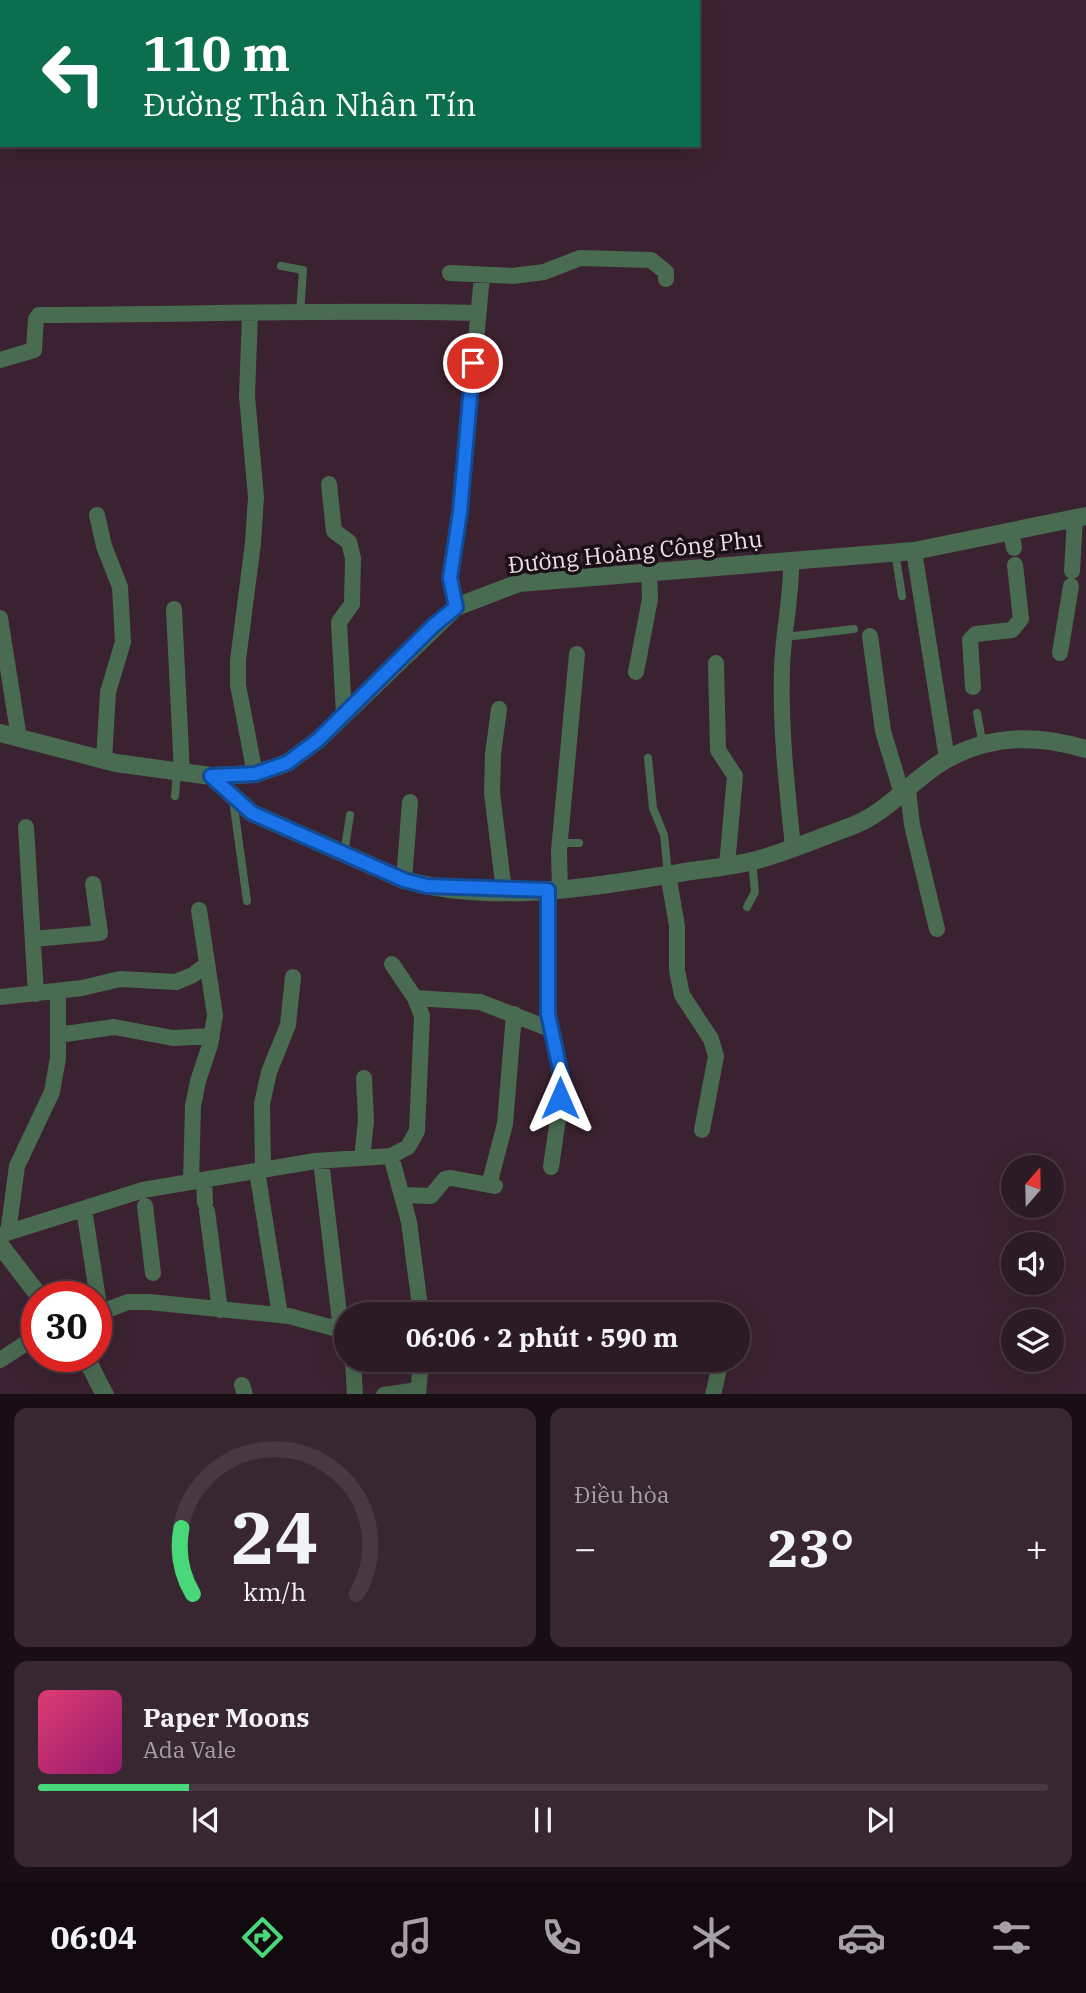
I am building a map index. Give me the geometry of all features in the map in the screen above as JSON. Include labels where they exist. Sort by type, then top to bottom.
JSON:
[{"type":"street","points":[[450,273],[482,276],[544,272],[580,258],[651,260],[666,272],[666,279]]},
{"type":"street","points":[[456,607],[450,578],[460,512],[482,276]]},
{"type":"street","points":[[0,360],[34,350],[36,319],[39,315],[250,315],[374,310],[478,313]]},
{"type":"street","points":[[250,315],[247,396],[256,497],[238,660],[239,685],[255,774]]},
{"type":"street","points":[[330,484],[334,531],[349,542],[353,558],[352,604],[339,622],[344,715]]},
{"type":"street","points":[[97,515],[104,547],[120,587],[123,642],[108,692],[104,761]]},
{"type":"street","points":[[1060,653],[1081,517]]},
{"type":"street","name":"Đường Hoàng Công Phụ","points":[[0,733],[104,761],[211,776],[255,774],[287,763],[318,740],[456,607],[519,583],[914,551],[1013,539],[1081,517]]},
{"type":"street","points":[[914,551],[947,759]]},
{"type":"street","points":[[791,560],[792,586],[781,698],[793,847]]},
{"type":"street","points":[[973,687],[970,640],[976,634],[1013,630],[1021,620],[1015,565]]},
{"type":"street","points":[[636,671],[650,599],[649,571]]},
{"type":"street","points":[[174,609],[179,773]]},
{"type":"street","points":[[0,618],[19,738]]},
{"type":"street","points":[[870,636],[883,730],[905,792],[937,929]]},
{"type":"street","points":[[551,1167],[563,1084],[557,1046],[550,1029],[546,929],[554,890],[577,654]]},
{"type":"street","points":[[716,663],[718,750],[735,776],[727,865]]},
{"type":"street","points":[[499,709],[493,754],[492,793],[504,891]]},
{"type":"street","points":[[211,776],[233,799],[252,813],[404,880],[427,886],[504,891],[554,890],[752,861],[855,825],[905,792],[947,759],[983,746],[1042,737],[1086,749]]},
{"type":"street","points":[[404,880],[410,803]]},
{"type":"street","points":[[26,827],[36,994]]},
{"type":"street","points":[[668,874],[677,926],[677,970],[682,995],[702,1022],[716,1056],[702,1130]]},
{"type":"street","points":[[33,939],[100,933],[93,884]]},
{"type":"street","points":[[199,911],[215,1015],[193,1106],[198,1181],[206,1207],[220,1310]]},
{"type":"street","points":[[0,998],[58,991],[120,979],[176,982],[193,975],[207,964]]},
{"type":"street","points":[[3,1237],[143,1190],[321,1161],[391,1156],[408,1147],[416,1131],[422,1016],[415,998],[392,964]]},
{"type":"street","points":[[280,1315],[260,1170],[262,1104],[269,1072],[288,1025],[293,977]]},
{"type":"street","points":[[30,1281],[3,1237],[17,1166],[52,1092],[58,1035],[58,991]]},
{"type":"street","points":[[415,998],[480,1002],[550,1029]]},
{"type":"street","points":[[403,1195],[430,1196],[444,1179],[451,1178],[492,1185],[505,1124],[514,1014]]},
{"type":"street","points":[[58,1035],[114,1027],[173,1038],[212,1036]]},
{"type":"street","points":[[362,1158],[366,1121],[364,1078]]},
{"type":"street","points":[[391,1156],[403,1195],[419,1302]]},
{"type":"street","points":[[321,1161],[338,1302]]},
{"type":"street","points":[[145,1206],[153,1278],[149,1302]]},
{"type":"street","points":[[84,1209],[94,1281]]},
{"type":"street","points":[[112,1308],[128,1302],[149,1302],[280,1315],[334,1327]]},
{"type":"street","points":[[0,1360],[21,1346]]},
{"type":"street","points":[[93,1372],[104,1394]]},
{"type":"street","points":[[354,1372],[355,1394]]},
{"type":"street","points":[[395,1394],[418,1392],[420,1372]]},
{"type":"street","points":[[713,1394],[718,1372]]},
{"type":"lane","points":[[281,266],[303,270],[300,313]]},
{"type":"lane","points":[[895,552],[902,596]]},
{"type":"lane","points":[[785,637],[853,629]]},
{"type":"lane","points":[[977,713],[983,746]]},
{"type":"lane","points":[[648,758],[653,808],[666,849],[668,874]]},
{"type":"lane","points":[[176,796],[179,773]]},
{"type":"lane","points":[[233,799],[247,901]]},
{"type":"lane","points":[[344,853],[350,815]]},
{"type":"lane","points":[[559,843],[579,844]]},
{"type":"lane","points":[[747,907],[755,892],[752,861]]},
{"type":"route","points":[[473,363],[460,512],[450,578],[456,607],[433,626],[318,740],[287,763],[255,774],[211,776],[233,799],[252,813],[404,880],[427,886],[504,891],[548,890],[548,1014],[563,1084],[560,1098]]}]
